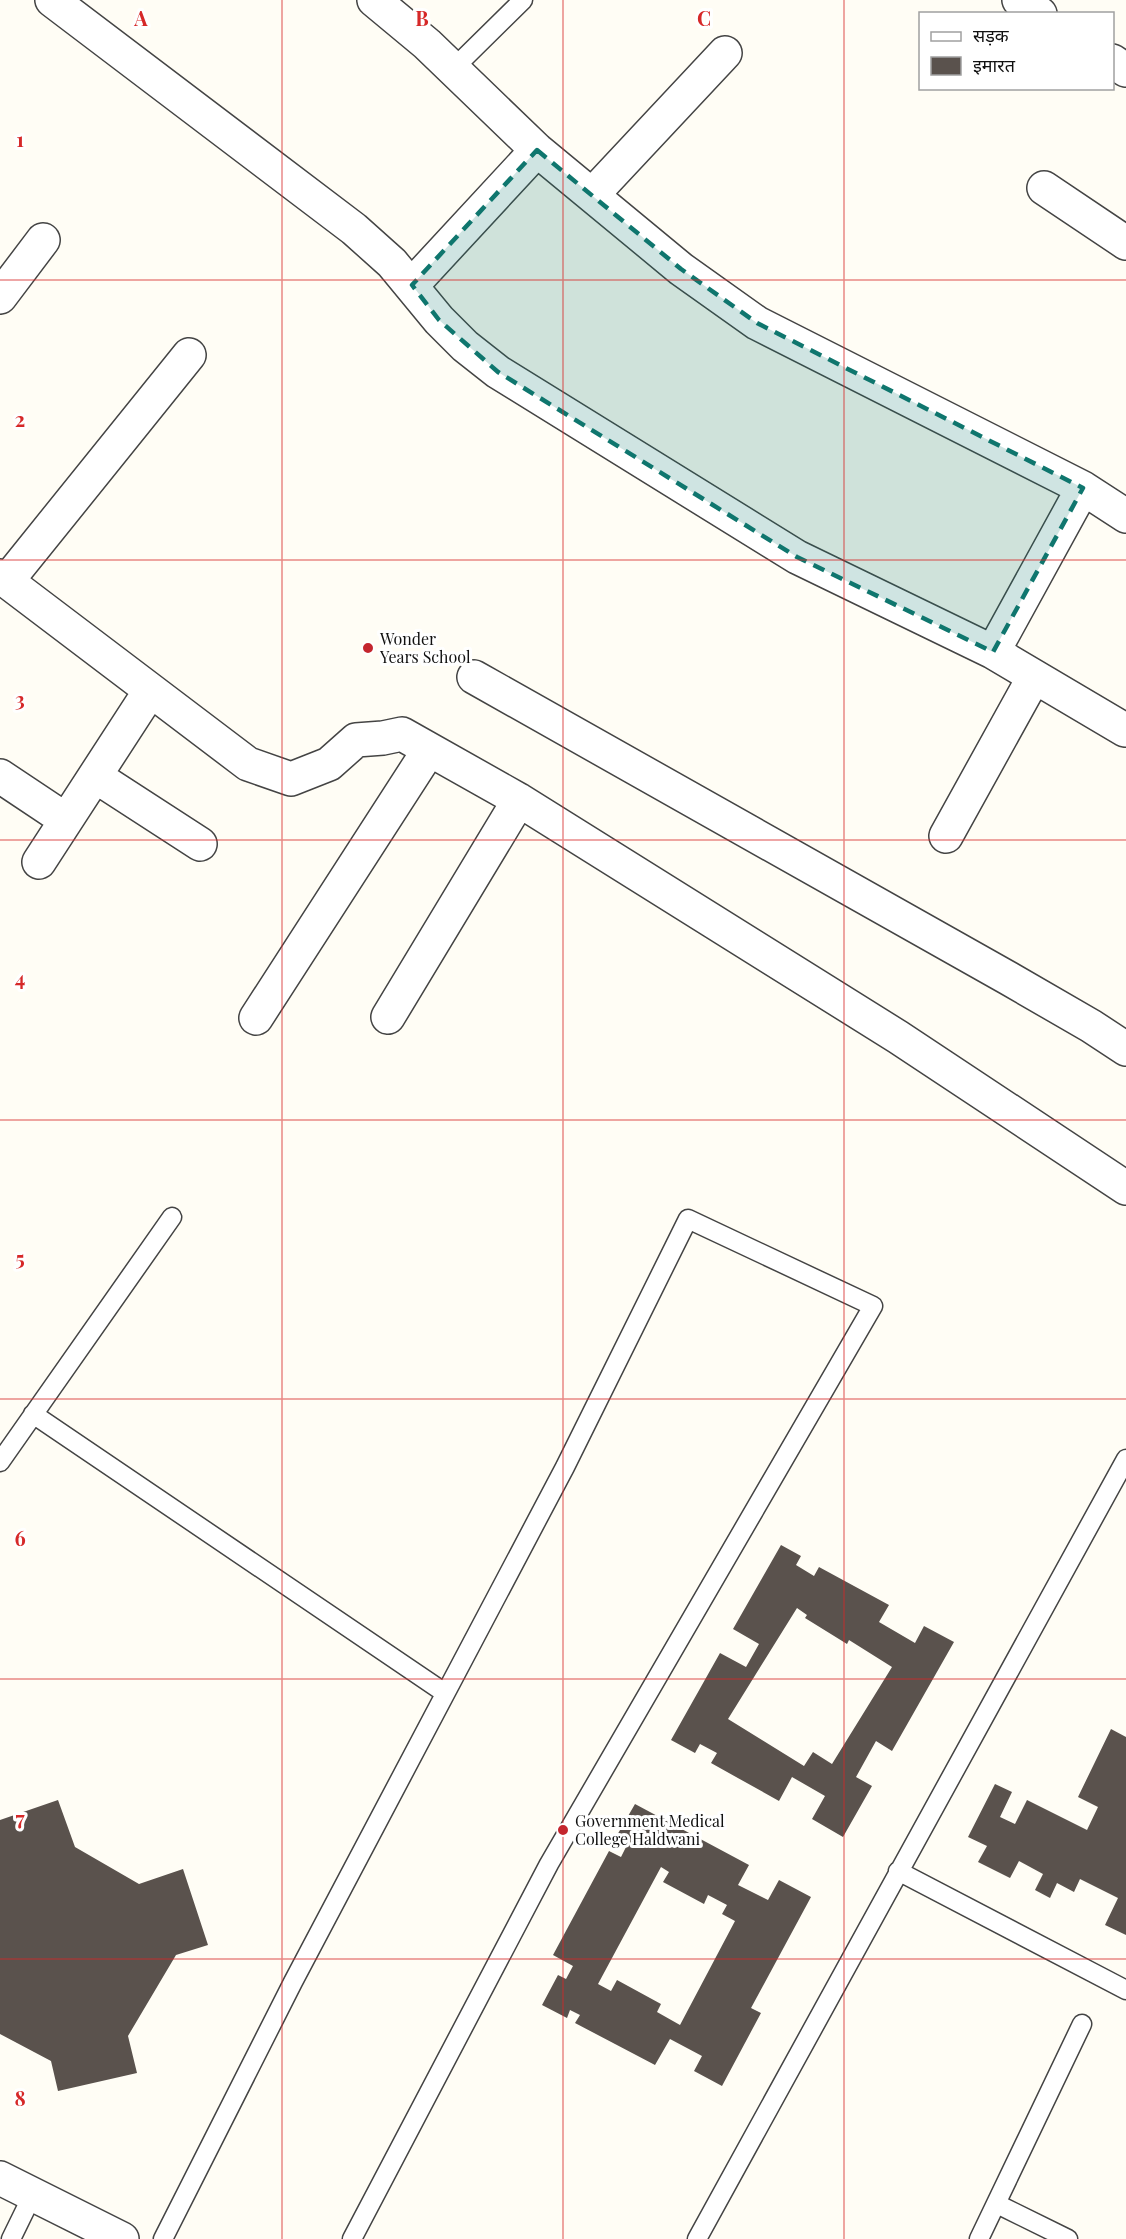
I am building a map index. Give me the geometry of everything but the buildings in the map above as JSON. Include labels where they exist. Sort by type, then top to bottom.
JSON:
[{"type":"street","points":[[52,0],[354,229],[392,263],[465,346],[498,372],[797,557],[993,652],[1125,730]]},
{"type":"street","points":[[374,0],[453,69],[537,150],[681,269],[757,323],[1083,488],[1126,516]]},
{"type":"street","points":[[1019,0],[1037,12]]},
{"type":"street","points":[[592,194],[725,53]]},
{"type":"street","points":[[412,285],[537,150]]},
{"type":"street","points":[[1044,188],[1126,243]]},
{"type":"street","points":[[0,297],[44,240]]},
{"type":"street","points":[[189,355],[3,578],[248,764],[291,779],[329,764],[356,740],[402,734],[519,800],[898,1037],[1126,1188]]},
{"type":"street","points":[[993,652],[1083,488]]},
{"type":"street","points":[[946,837],[1034,676]]},
{"type":"street","points":[[474,677],[1008,978],[1126,1049]]},
{"type":"street","points":[[39,862],[150,691]]},
{"type":"street","points":[[256,1017],[429,750]]},
{"type":"street","points":[[0,776],[66,820]]},
{"type":"street","points":[[95,776],[200,844]]},
{"type":"street","points":[[388,1017],[519,800]]},
{"type":"street","points":[[0,2178],[122,2239]]},
{"type":"lane","points":[[453,69],[523,0]]},
{"type":"lane","points":[[0,1461],[172,1217]]},
{"type":"lane","points":[[162,2239],[293,1982],[564,1467],[688,1219],[873,1306],[549,1864],[352,2239]]},
{"type":"lane","points":[[33,1414],[445,1693]]},
{"type":"lane","points":[[696,2239],[1126,1460]]},
{"type":"lane","points":[[898,1870],[1126,1990]]},
{"type":"lane","points":[[980,2239],[1082,2024]]},
{"type":"lane","points":[[11,2239],[32,2196]]},
{"type":"lane","points":[[997,2204],[1068,2239]]},
{"type":"highlighted area","points":[[537,150],[681,269],[757,323],[1083,488],[993,652],[797,557],[498,372],[439,320],[412,285]]},
{"type":"place","name":"Wonder Years School","points":[[368,648]]},
{"type":"place","name":"Government Medical College Haldwani","points":[[563,1830]]}]
